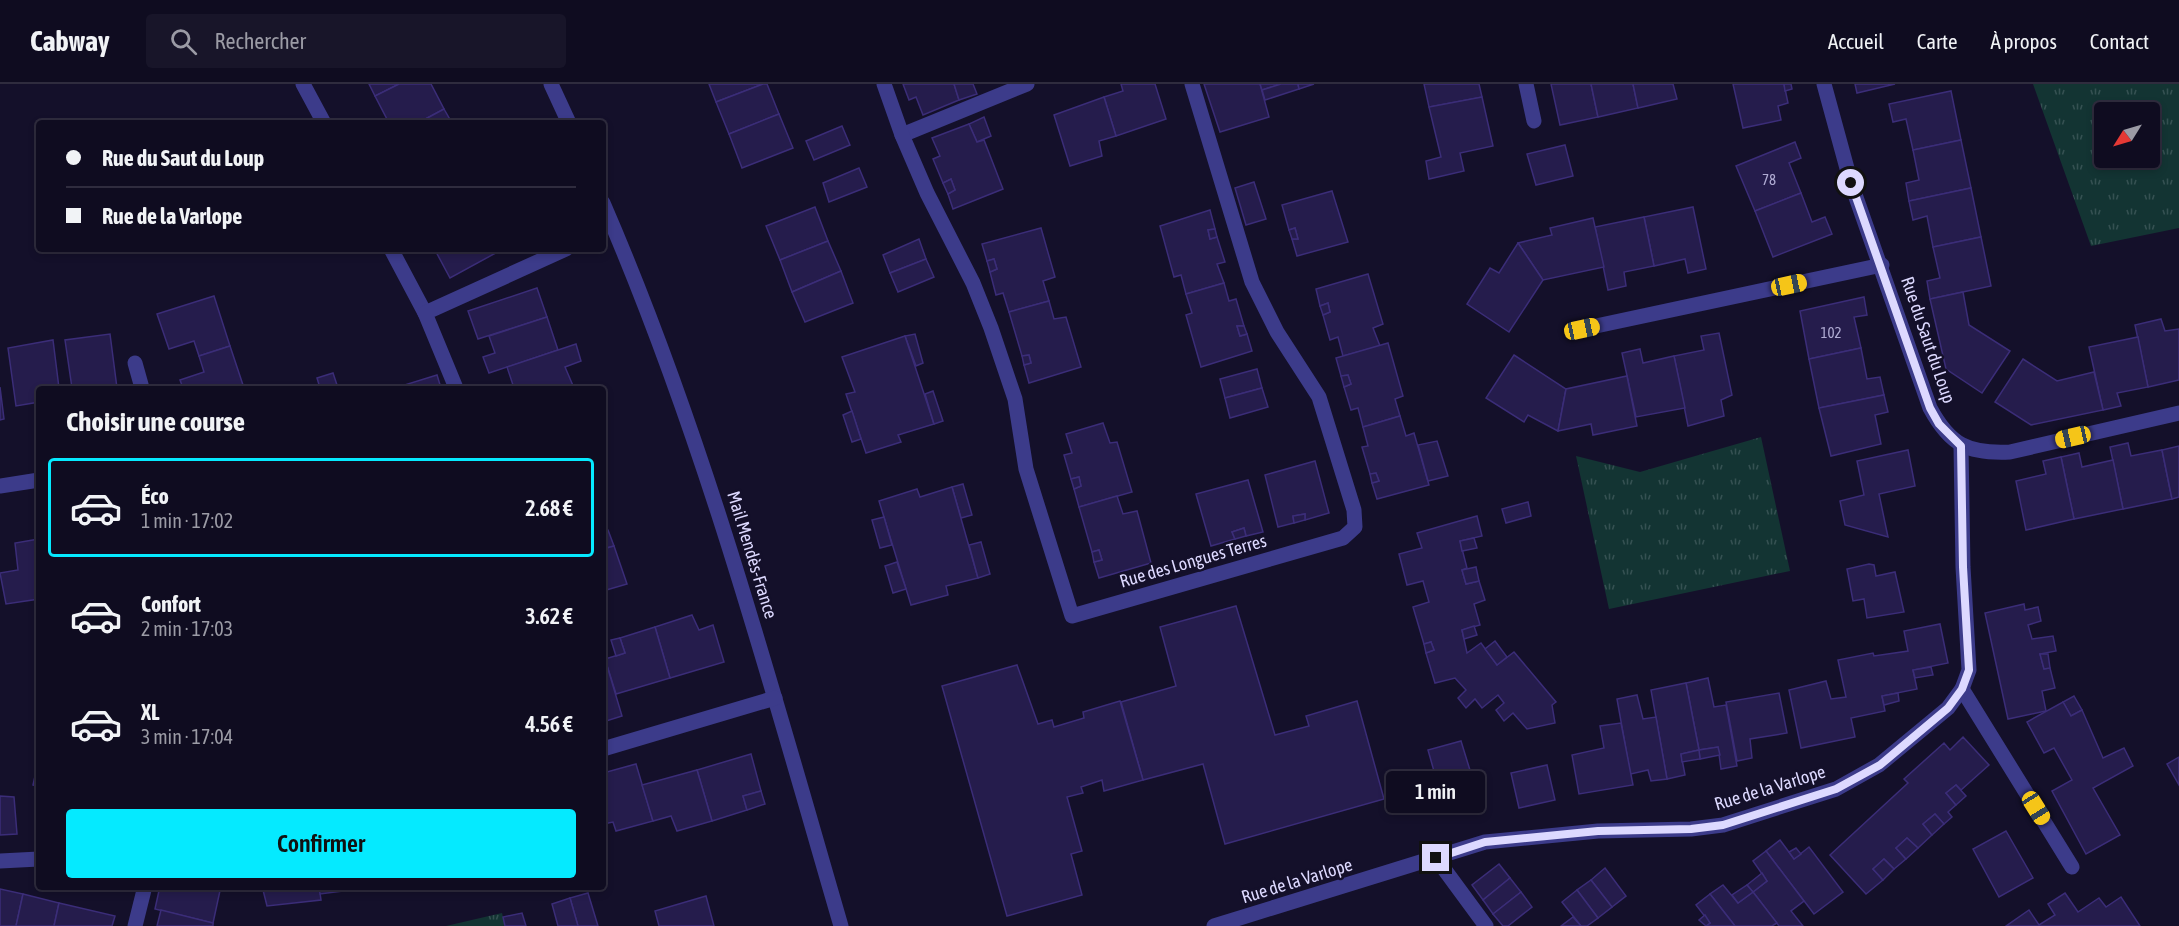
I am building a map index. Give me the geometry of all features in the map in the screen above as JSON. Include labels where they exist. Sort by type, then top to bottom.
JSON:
[{"type":"street","points":[[303,84],[322,120]]},
{"type":"street","points":[[551,84],[568,120]]},
{"type":"street","name":"Rue des Longues Terres","points":[[885,84],[902,135],[927,193],[973,283],[994,338],[1015,399],[1026,469],[1072,616],[1343,538],[1355,527],[1354,510],[1319,397],[1277,332],[1252,282],[1192,84]]},
{"type":"street","points":[[902,135],[1027,84]]},
{"type":"street","points":[[1526,84],[1534,121]]},
{"type":"street","name":"Rue du Saut du Loup","points":[[1824,84],[1851,183],[1882,265],[1930,408],[1939,424],[1961,446]]},
{"type":"street","name":"Mail Mendès-France","points":[[609,231],[706,473],[775,698],[841,926]]},
{"type":"street","points":[[393,252],[425,313],[455,386]]},
{"type":"street","points":[[425,313],[559,252]]},
{"type":"street","name":"Rue du Saut du Loup","points":[[1582,329],[1882,265]]},
{"type":"street","points":[[135,363],[141,386]]},
{"type":"street","points":[[1961,446],[1985,453],[2010,452],[2179,413]]},
{"type":"street","name":"Rue de la Varlope","points":[[1214,926],[1485,842],[1598,831],[1691,829],[1723,825],[1836,789],[1880,765],[1948,708],[1962,689],[1969,670],[1963,555],[1961,446]]},
{"type":"street","points":[[0,486],[36,480]]},
{"type":"street","points":[[1962,689],[2072,867]]},
{"type":"street","points":[[606,748],[775,698]]},
{"type":"street","points":[[1436,858],[1486,926]]},
{"type":"street","points":[[0,861],[36,859]]},
{"type":"street","points":[[135,926],[144,890]]},
{"type":"green space","points":[[2033,84],[2179,84],[2179,228],[2091,246]]},
{"type":"green space","points":[[1761,437],[1790,571],[1609,609],[1576,456],[1640,472]]},
{"type":"green space","points":[[502,913],[505,926],[446,926]]},
{"type":"building","points":[[369,84],[399,84],[375,96]]},
{"type":"building","points":[[399,84],[431,84],[444,109],[424,120],[387,120],[375,96]]},
{"type":"building","points":[[709,84],[763,84],[716,102]]},
{"type":"building","points":[[767,84],[779,114],[729,134],[716,102]]},
{"type":"building","points":[[903,84],[954,84],[959,100],[923,115],[916,97],[909,100]]},
{"type":"building","points":[[954,84],[973,84],[977,94],[959,100]]},
{"type":"building","points":[[1121,84],[1155,84],[1166,119],[1116,136],[1104,97],[1123,91]]},
{"type":"building","points":[[1204,84],[1260,84],[1269,117],[1220,132]]},
{"type":"building","points":[[1260,84],[1281,84],[1262,90]]},
{"type":"building","points":[[1281,84],[1298,84],[1299,89],[1265,100],[1262,90]]},
{"type":"building","points":[[1298,84],[1314,84],[1299,89]]},
{"type":"building","points":[[1424,84],[1479,84],[1482,97],[1429,107]]},
{"type":"building","points":[[1551,84],[1591,84],[1598,117],[1560,125]]},
{"type":"building","points":[[1591,84],[1633,84],[1638,108],[1598,117]]},
{"type":"building","points":[[1633,84],[1673,84],[1677,99],[1638,108]]},
{"type":"building","points":[[1733,84],[1784,84],[1788,103],[1778,106],[1781,120],[1743,128]]},
{"type":"building","points":[[1784,84],[1791,84],[1792,89],[1785,91]]},
{"type":"building","points":[[1855,84],[1895,84],[1857,93]]},
{"type":"building","points":[[1951,91],[1961,140],[1913,150],[1906,119],[1893,122],[1889,104]]},
{"type":"building","points":[[1104,97],[1116,136],[1099,141],[1102,156],[1070,166],[1054,115]]},
{"type":"building","points":[[1482,97],[1493,146],[1460,153],[1464,171],[1429,179],[1426,161],[1441,157],[1429,107]]},
{"type":"building","points":[[444,109],[450,120],[424,120]]},
{"type":"building","points":[[779,114],[793,148],[742,168],[729,134]]},
{"type":"building","points":[[984,117],[991,136],[977,142],[969,124]]},
{"type":"building","points":[[969,124],[977,142],[984,140],[1003,189],[953,209],[948,194],[955,190],[951,179],[943,183],[933,159],[940,156],[932,138]]},
{"type":"building","points":[[842,126],[850,145],[814,160],[806,141]]},
{"type":"building","points":[[1961,140],[1971,188],[1909,201],[1906,183],[1919,180],[1913,150]]},
{"type":"building","points":[[1795,142],[1801,158],[1789,163],[1801,193],[1755,211],[1736,166]]},
{"type":"building","points":[[1565,145],[1573,176],[1536,185],[1527,154]]},
{"type":"building","points":[[859,168],[867,187],[829,202],[823,183]]},
{"type":"building","points":[[951,179],[955,190],[948,194],[943,183]]},
{"type":"building","points":[[1254,182],[1266,219],[1246,225],[1235,188]]},
{"type":"building","points":[[1971,188],[1981,237],[1933,247],[1927,216],[1913,220],[1909,201]]},
{"type":"building","points":[[1332,191],[1348,242],[1297,256],[1292,239],[1298,239],[1295,228],[1289,230],[1282,205]]},
{"type":"building","points":[[1801,193],[1812,222],[1825,217],[1832,234],[1773,257],[1755,211]]},
{"type":"building","points":[[815,207],[828,241],[780,260],[766,226]]},
{"type":"building","points":[[1693,207],[1706,269],[1688,273],[1685,259],[1654,266],[1644,217]]},
{"type":"building","points":[[1210,210],[1215,229],[1208,230],[1210,239],[1217,237],[1225,262],[1217,264],[1224,283],[1186,294],[1181,275],[1174,277],[1160,226]]},
{"type":"building","points":[[1644,217],[1654,266],[1624,272],[1626,286],[1608,290],[1595,227]]},
{"type":"building","points":[[1593,218],[1604,267],[1543,280],[1518,243],[1552,235],[1550,228]]},
{"type":"building","points":[[1041,228],[1055,277],[1043,281],[1049,301],[1009,312],[1003,293],[996,295],[990,272],[997,269],[994,259],[987,261],[982,244]]},
{"type":"building","points":[[1295,228],[1298,239],[1292,239],[1289,230]]},
{"type":"building","points":[[1215,229],[1217,237],[1210,239],[1208,230]]},
{"type":"building","points":[[1981,237],[1991,286],[1930,299],[1927,281],[1940,278],[1933,247]]},
{"type":"building","points":[[919,239],[926,259],[890,273],[883,255]]},
{"type":"building","points":[[828,241],[841,271],[792,292],[780,260]]},
{"type":"building","points":[[1518,243],[1543,280],[1509,332],[1467,304],[1490,268],[1499,273]]},
{"type":"building","points":[[436,252],[498,252],[450,278]]},
{"type":"building","points":[[926,259],[934,277],[898,292],[890,273]]},
{"type":"building","points":[[994,259],[997,269],[990,272],[987,261]]},
{"type":"building","points":[[841,271],[853,303],[805,322],[792,292]]},
{"type":"building","points":[[1368,274],[1383,324],[1373,328],[1380,346],[1343,356],[1338,337],[1330,340],[1323,315],[1330,312],[1328,303],[1320,306],[1316,289]]},
{"type":"building","points":[[1224,283],[1229,301],[1236,299],[1244,326],[1237,326],[1240,336],[1247,334],[1252,351],[1201,367],[1186,315],[1192,313],[1186,294]]},
{"type":"building","points":[[537,288],[547,317],[478,339],[468,311]]},
{"type":"building","points":[[1963,292],[1969,325],[2010,351],[1982,393],[1946,369],[1930,299]]},
{"type":"building","points":[[214,296],[230,346],[199,356],[194,341],[169,349],[157,314]]},
{"type":"building","points":[[1864,297],[1867,315],[1854,317],[1861,348],[1809,359],[1800,311]]},
{"type":"building","points":[[1049,301],[1054,319],[1066,317],[1081,367],[1029,383],[1024,365],[1031,363],[1029,355],[1022,356],[1009,312]]},
{"type":"building","points":[[1328,303],[1330,312],[1323,315],[1320,306]]},
{"type":"building","points":[[547,317],[558,350],[489,373],[483,357],[495,353],[489,336]]},
{"type":"building","points":[[2161,319],[2165,331],[2179,329],[2179,380],[2148,387],[2135,325]]},
{"type":"building","points":[[1237,326],[1244,326],[1247,334],[1240,336]]},
{"type":"building","points":[[1719,333],[1732,395],[1721,400],[1724,416],[1688,426],[1674,356],[1704,350],[1701,336]]},
{"type":"building","points":[[110,334],[117,386],[72,386],[65,340]]},
{"type":"building","points":[[915,334],[923,363],[916,366],[905,336]]},
{"type":"building","points":[[905,336],[934,424],[898,435],[901,442],[866,453],[846,394],[855,392],[842,357]]},
{"type":"building","points":[[2138,337],[2148,387],[2117,393],[2121,406],[2103,410],[2089,347]]},
{"type":"building","points":[[53,340],[59,386],[36,386],[36,403],[16,406],[8,348]]},
{"type":"building","points":[[1388,343],[1403,396],[1395,399],[1400,416],[1363,427],[1358,408],[1351,410],[1344,387],[1351,384],[1348,375],[1341,376],[1336,358]]},
{"type":"building","points":[[576,344],[581,361],[565,367],[573,386],[513,386],[507,367]]},
{"type":"building","points":[[230,346],[243,386],[182,386],[180,380],[204,372],[199,356]]},
{"type":"building","points":[[1861,348],[1867,379],[1880,377],[1884,395],[1819,408],[1809,359]]},
{"type":"building","points":[[1640,349],[1643,363],[1674,356],[1685,408],[1636,417],[1622,353]]},
{"type":"building","points":[[1029,355],[1031,363],[1024,365],[1022,356]]},
{"type":"building","points":[[1514,355],[1566,389],[1558,431],[1528,415],[1524,422],[1486,398]]},
{"type":"building","points":[[2023,359],[2057,381],[2094,372],[2103,410],[2031,425],[1995,402]]},
{"type":"building","points":[[1257,369],[1262,388],[1225,398],[1220,379]]},
{"type":"building","points":[[333,373],[337,386],[319,386],[317,378]]},
{"type":"building","points":[[437,375],[440,386],[401,386]]},
{"type":"building","points":[[1348,375],[1351,384],[1344,387],[1341,376]]},
{"type":"building","points":[[1627,376],[1637,426],[1593,435],[1591,424],[1558,431],[1566,389]]},
{"type":"building","points":[[0,387],[4,419],[0,420]]},
{"type":"building","points":[[1262,388],[1268,407],[1230,418],[1225,398]]},
{"type":"building","points":[[933,391],[943,421],[934,424],[925,394]]},
{"type":"building","points":[[1884,395],[1888,412],[1875,415],[1881,444],[1831,456],[1819,408]]},
{"type":"building","points":[[852,411],[861,439],[852,442],[843,415]]},
{"type":"building","points":[[1400,416],[1406,436],[1414,433],[1429,485],[1377,499],[1372,483],[1379,481],[1376,473],[1370,474],[1362,447],[1368,446],[1363,427]]},
{"type":"building","points":[[1103,423],[1110,443],[1117,442],[1132,492],[1079,507],[1074,489],[1081,486],[1079,477],[1071,479],[1064,455],[1072,453],[1066,434]]},
{"type":"building","points":[[1437,441],[1448,476],[1428,481],[1418,445]]},
{"type":"building","points":[[2128,443],[2131,456],[2162,450],[2172,499],[2123,509],[2110,447]]},
{"type":"building","points":[[2179,446],[2179,497],[2172,499],[2162,450]]},
{"type":"building","points":[[1908,450],[1915,486],[1879,494],[1888,537],[1845,525],[1840,501],[1864,495],[1857,461]]},
{"type":"building","points":[[2079,453],[2082,467],[2113,460],[2123,509],[2074,519],[2061,457]]},
{"type":"building","points":[[2061,457],[2074,519],[2026,530],[2016,481],[2046,474],[2043,461]]},
{"type":"building","points":[[1315,461],[1329,513],[1305,520],[1305,514],[1293,516],[1294,523],[1278,527],[1265,475]]},
{"type":"building","points":[[1376,473],[1379,481],[1372,483],[1370,474]]},
{"type":"building","points":[[1079,477],[1081,486],[1074,489],[1071,479]]},
{"type":"building","points":[[1248,480],[1263,532],[1246,536],[1244,528],[1232,532],[1235,539],[1211,546],[1196,494]]},
{"type":"building","points":[[963,484],[972,515],[961,518],[952,487]]},
{"type":"building","points":[[952,487],[978,578],[946,586],[948,595],[911,605],[879,501],[917,489],[920,497]]},
{"type":"building","points":[[1117,496],[1123,514],[1137,511],[1151,563],[1099,578],[1094,562],[1102,560],[1099,550],[1092,552],[1079,507]]},
{"type":"building","points":[[1528,502],[1531,516],[1506,523],[1502,509]]},
{"type":"building","points":[[1305,514],[1305,520],[1294,523],[1293,516]]},
{"type":"building","points":[[1477,516],[1482,536],[1460,541],[1467,568],[1462,570],[1466,584],[1479,581],[1485,600],[1474,604],[1480,625],[1462,630],[1467,653],[1481,643],[1497,665],[1514,652],[1556,702],[1552,705],[1555,723],[1527,729],[1513,713],[1504,721],[1496,710],[1504,703],[1498,695],[1482,708],[1475,699],[1466,708],[1458,698],[1466,690],[1455,678],[1435,683],[1426,653],[1434,650],[1431,642],[1424,644],[1413,607],[1429,602],[1423,581],[1407,585],[1399,554],[1422,548],[1417,533]]},
{"type":"building","points":[[884,517],[892,545],[880,548],[872,520]]},
{"type":"building","points":[[1244,528],[1246,536],[1235,539],[1232,532]]},
{"type":"building","points":[[606,530],[608,530],[614,546],[606,548]]},
{"type":"building","points":[[1474,538],[1477,548],[1462,551],[1460,541]]},
{"type":"building","points":[[36,540],[36,599],[6,604],[0,573],[18,570],[15,543]]},
{"type":"building","points":[[981,542],[990,574],[978,578],[969,545]]},
{"type":"building","points":[[614,546],[627,584],[606,590],[606,548]]},
{"type":"building","points":[[1099,550],[1102,560],[1094,562],[1092,552]]},
{"type":"building","points":[[897,562],[906,589],[893,593],[885,566]]},
{"type":"building","points":[[1874,565],[1876,576],[1895,572],[1904,612],[1867,618],[1864,599],[1853,601],[1847,569]]},
{"type":"building","points":[[1476,567],[1479,581],[1466,584],[1462,570]]},
{"type":"building","points":[[2024,604],[2025,610],[2038,607],[2041,621],[2028,625],[2032,639],[2053,636],[2056,651],[2040,654],[2044,669],[2050,668],[2055,688],[2042,691],[2046,711],[2008,719],[1985,613]]},
{"type":"building","points":[[1236,606],[1275,735],[1309,726],[1306,716],[1357,701],[1384,799],[1225,844],[1203,764],[1143,780],[1121,702],[1176,686],[1160,627]]},
{"type":"building","points":[[692,615],[699,630],[713,625],[724,662],[670,678],[655,627]]},
{"type":"building","points":[[1940,624],[1948,663],[1913,670],[1917,689],[1882,696],[1885,711],[1851,718],[1855,737],[1801,748],[1789,690],[1826,681],[1831,699],[1846,697],[1838,660],[1873,653],[1874,656],[1908,651],[1904,631]]},
{"type":"building","points":[[1474,626],[1477,635],[1464,639],[1462,630]]},
{"type":"building","points":[[655,627],[670,678],[616,694],[606,659],[625,653],[620,638]]},
{"type":"building","points":[[620,638],[625,653],[616,656],[611,640]]},
{"type":"building","points":[[1495,641],[1507,657],[1497,665],[1485,649]]},
{"type":"building","points":[[1431,642],[1434,650],[1426,653],[1424,644]]},
{"type":"building","points":[[2040,654],[2048,654],[2050,668],[2044,669]]},
{"type":"building","points":[[606,662],[622,716],[606,721]]},
{"type":"building","points":[[1017,665],[1038,724],[1052,720],[1054,727],[1084,718],[1083,712],[1120,701],[1143,780],[1104,791],[1102,780],[1081,787],[1083,793],[1067,797],[1082,851],[1071,854],[1082,895],[1007,916],[942,686]]},
{"type":"building","points":[[1931,667],[1933,675],[1915,678],[1913,670]]},
{"type":"building","points":[[1708,678],[1714,707],[1726,705],[1737,766],[1721,769],[1718,747],[1699,750],[1686,683]]},
{"type":"building","points":[[1686,683],[1699,750],[1681,754],[1685,775],[1667,779],[1651,690]]},
{"type":"building","points":[[1779,693],[1787,733],[1750,739],[1752,758],[1737,761],[1726,702]]},
{"type":"building","points":[[1898,693],[1899,701],[1884,705],[1882,696]]},
{"type":"building","points":[[1637,695],[1643,719],[1656,717],[1667,779],[1651,781],[1648,770],[1631,774],[1630,772],[1617,699]]},
{"type":"building","points":[[2074,696],[2082,710],[2071,716],[2063,702]]},
{"type":"building","points":[[2063,702],[2071,716],[2082,710],[2103,758],[2124,748],[2133,766],[2093,788],[2120,835],[2086,854],[2052,791],[2072,780],[2054,748],[2044,753],[2027,722]]},
{"type":"building","points":[[1621,723],[1633,785],[1579,794],[1572,755],[1604,748],[1600,726]]},
{"type":"building","points":[[1963,737],[1989,765],[1961,790],[1956,785],[1946,793],[1956,805],[1948,812],[1952,817],[1944,824],[1935,814],[1923,824],[1932,835],[1918,848],[1907,838],[1896,848],[1906,859],[1894,869],[1884,859],[1873,869],[1883,880],[1866,894],[1830,855],[1908,783],[1904,779],[1944,743],[1950,750]]},
{"type":"building","points":[[1461,741],[1477,793],[1443,803],[1428,750]]},
{"type":"building","points":[[1718,747],[1720,755],[1700,759],[1699,750]]},
{"type":"building","points":[[1699,750],[1700,759],[1682,762],[1681,754]]},
{"type":"building","points":[[751,754],[761,791],[743,796],[747,810],[712,821],[697,770]]},
{"type":"building","points":[[2179,757],[2179,785],[2167,764]]},
{"type":"building","points":[[636,764],[653,821],[616,831],[613,822],[606,823],[606,772]]},
{"type":"building","points":[[1547,765],[1555,800],[1519,808],[1511,773]]},
{"type":"building","points":[[697,770],[712,821],[677,831],[671,816],[653,821],[642,785]]},
{"type":"building","points":[[1956,785],[1966,796],[1956,805],[1946,793]]},
{"type":"building","points":[[761,791],[765,804],[747,810],[743,796]]},
{"type":"building","points":[[0,796],[14,797],[17,834],[0,835]]},
{"type":"building","points":[[1935,814],[1944,824],[1932,835],[1923,824]]},
{"type":"building","points":[[2006,831],[2033,878],[1999,897],[1973,849]]},
{"type":"building","points":[[1907,838],[1918,848],[1906,859],[1896,848]]},
{"type":"building","points":[[1780,840],[1794,859],[1809,847],[1843,892],[1814,914],[1766,851]]},
{"type":"building","points":[[1796,848],[1801,854],[1794,859],[1789,852]]},
{"type":"building","points":[[1766,851],[1804,901],[1791,911],[1803,926],[1779,926],[1753,892],[1767,881],[1753,861]]},
{"type":"building","points":[[1884,859],[1894,869],[1883,880],[1873,869]]},
{"type":"building","points":[[1499,864],[1510,878],[1483,900],[1472,885]]},
{"type":"building","points":[[1605,868],[1626,896],[1612,907],[1591,880]]},
{"type":"building","points":[[1762,873],[1767,881],[1753,892],[1747,885]]},
{"type":"building","points":[[1510,878],[1521,892],[1493,914],[1483,900]]},
{"type":"building","points":[[1591,880],[1612,907],[1598,918],[1577,890]]},
{"type":"building","points":[[1723,885],[1738,903],[1753,892],[1777,923],[1772,926],[1735,926],[1710,894]]},
{"type":"building","points":[[1747,885],[1753,892],[1738,903],[1732,895]]},
{"type":"building","points":[[0,889],[23,894],[16,926],[0,926]]},
{"type":"building","points":[[159,890],[220,890],[213,923],[155,909]]},
{"type":"building","points":[[263,890],[320,890],[321,900],[267,906]]},
{"type":"building","points":[[320,890],[350,890],[320,894]]},
{"type":"building","points":[[1577,890],[1598,918],[1587,926],[1581,926],[1562,902]]},
{"type":"building","points":[[1521,892],[1532,907],[1508,926],[1503,926],[1493,914]]},
{"type":"building","points":[[588,893],[598,926],[578,926],[570,898]]},
{"type":"building","points":[[2065,893],[2078,912],[2099,898],[2106,907],[2121,897],[2140,926],[2006,926],[2029,910],[2039,925],[2055,915],[2048,904]]},
{"type":"building","points":[[23,894],[59,903],[54,926],[16,926]]},
{"type":"building","points":[[1710,894],[1735,926],[1706,926],[1710,923],[1696,905]]},
{"type":"building","points":[[706,896],[714,926],[659,926],[655,911]]},
{"type":"building","points":[[570,898],[578,926],[558,926],[552,904]]},
{"type":"building","points":[[59,903],[115,916],[112,926],[54,926]]},
{"type":"building","points":[[161,910],[213,923],[213,926],[157,926]]},
{"type":"building","points":[[522,913],[526,926],[505,926],[503,917]]},
{"type":"building","points":[[1705,915],[1710,923],[1706,926],[1699,920]]},
{"type":"building","points":[[1573,917],[1581,926],[1561,926]]},
{"type":"route","points":[[1436,858],[1485,842],[1598,831],[1691,829],[1723,825],[1762,814],[1836,789],[1880,765],[1948,708],[1962,689],[1969,670],[1963,567],[1961,446],[1939,424],[1930,408],[1882,265],[1851,183]]}]
